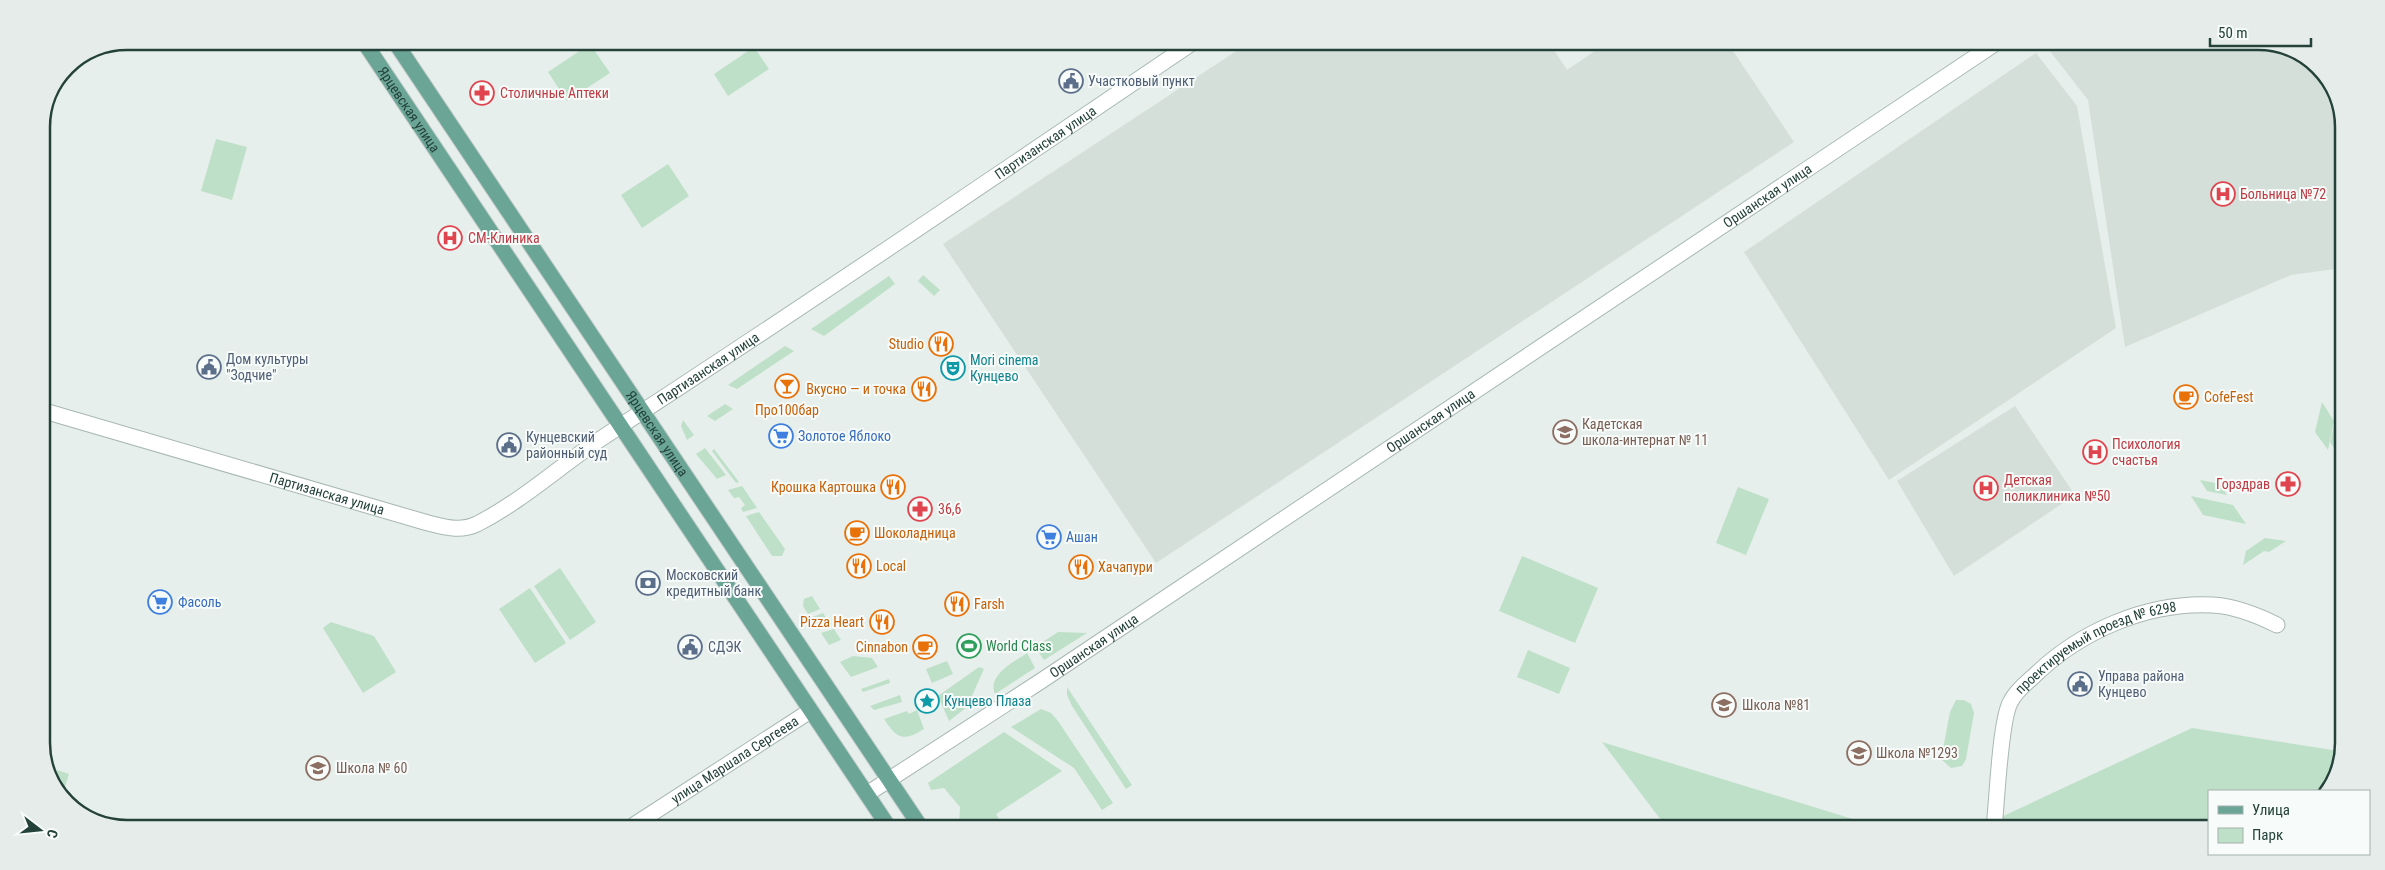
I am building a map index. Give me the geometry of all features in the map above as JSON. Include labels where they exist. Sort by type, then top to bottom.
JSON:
[{"type":"main road","name":"Ярцевская улица","points":[[369,50],[884,820]]},
{"type":"main road","name":"Ярцевская улица","points":[[400,50],[916,820]]},
{"type":"street","name":"Партизанская улица","points":[[50,413],[453,529],[477,524],[1183,50]]},
{"type":"street","name":"Оршанская улица","points":[[867,794],[1047,678],[1986,50]]},
{"type":"street","name":"проектируемый проезд № 6298","points":[[1995,820],[2005,723],[2011,700],[2044,665],[2065,650],[2116,623],[2152,611],[2182,605],[2230,607],[2261,617],[2277,625]]},
{"type":"street","name":"улица Маршала Сергеева","points":[[642,820],[810,711]]},
{"type":"shaded area","points":[[1238,50],[1554,50],[1567,70],[1596,50],[1732,50],[1794,142],[1156,563],[943,244]]},
{"type":"shaded area","name":"Больница №72","points":[[2049,50],[2258,50],[2283,54],[2305,66],[2325,88],[2334,112],[2335,269],[2291,275],[2125,347],[2088,100]]},
{"type":"shaded area","points":[[2036,53],[2077,106],[2116,328],[1889,480],[1744,252]]},
{"type":"shaded area","name":"Детская поликлиника №50","points":[[2015,406],[2075,495],[1954,576],[1897,481]]},
{"type":"green space","points":[[581,50],[594,50],[610,73],[567,101],[548,72]]},
{"type":"green space","points":[[750,50],[756,50],[769,69],[728,96],[714,74]]},
{"type":"green space","points":[[216,139],[247,147],[232,200],[201,191]]},
{"type":"green space","points":[[668,164],[689,196],[642,228],[621,195]]},
{"type":"green space","points":[[923,275],[940,290],[934,296],[918,281]]},
{"type":"green space","points":[[889,276],[895,284],[824,336],[811,329]]},
{"type":"green space","points":[[785,346],[794,351],[737,389],[728,385]]},
{"type":"green space","points":[[2322,402],[2334,421],[2328,450],[2315,432]]},
{"type":"green space","points":[[725,404],[733,409],[715,421],[707,416]]},
{"type":"green space","points":[[683,420],[694,435],[687,440],[681,426]]},
{"type":"green space","points":[[2334,426],[2335,450],[2330,442]]},
{"type":"green space","points":[[705,448],[726,475],[717,479],[696,454]]},
{"type":"green space","points":[[714,449],[739,482],[736,483],[712,451]]},
{"type":"green space","points":[[2200,480],[2220,484],[2227,495],[2207,491]]},
{"type":"green space","points":[[742,486],[757,508],[743,512],[741,508],[745,505],[739,497],[734,498],[728,490]]},
{"type":"green space","points":[[1738,487],[1769,499],[1746,555],[1716,543]]},
{"type":"green space","points":[[2191,496],[2233,505],[2246,524],[2203,515]]},
{"type":"green space","points":[[759,512],[785,549],[782,556],[772,556],[746,516]]},
{"type":"green space","points":[[2265,538],[2286,541],[2269,552],[2264,551],[2243,565],[2246,551]]},
{"type":"green space","points":[[1522,556],[1598,588],[1575,643],[1499,611]]},
{"type":"green space","points":[[560,568],[596,622],[570,640],[534,586]]},
{"type":"green space","points":[[530,588],[566,643],[535,663],[499,609]]},
{"type":"green space","points":[[812,596],[820,609],[808,614],[803,606],[804,599]]},
{"type":"green space","points":[[823,613],[831,625],[818,630],[810,618]]},
{"type":"green space","points":[[331,622],[374,636],[396,672],[363,693],[323,628]]},
{"type":"green space","points":[[834,629],[841,640],[829,645],[821,633]]},
{"type":"green space","points":[[1058,632],[1087,633],[1044,660],[1035,647]]},
{"type":"green space","points":[[1528,650],[1570,668],[1559,694],[1517,677]]},
{"type":"green space","points":[[1027,653],[1035,668],[995,694],[994,687],[998,675]]},
{"type":"green space","points":[[853,656],[872,658],[878,667],[851,677],[840,662]]},
{"type":"green space","points":[[947,661],[953,674],[932,683],[926,669]]},
{"type":"green space","points":[[979,667],[984,669],[967,707],[949,721],[938,696]]},
{"type":"green space","points":[[889,679],[890,683],[863,692],[861,689]]},
{"type":"green space","points":[[1067,687],[1132,785],[1126,789],[1072,706],[1067,695]]},
{"type":"green space","points":[[900,695],[902,702],[874,710],[870,706]]},
{"type":"green space","points":[[1956,700],[1964,700],[1971,704],[1974,713],[1966,759],[1962,766],[1951,768],[1942,760],[1942,754],[1950,712]]},
{"type":"green space","points":[[1041,709],[1051,713],[1058,721],[1113,803],[1102,810],[1074,768],[1011,727]]},
{"type":"green space","points":[[917,710],[924,729],[911,736],[906,737],[897,734],[884,719],[907,711],[909,714]]},
{"type":"green space","points":[[2192,728],[2334,750],[2331,768],[2318,790],[2208,790],[2208,820],[1988,820],[1988,817],[1999,818]]},
{"type":"green space","points":[[1004,732],[1062,771],[996,814],[1000,820],[959,820],[960,807],[944,788],[931,790],[928,783]]},
{"type":"green space","points":[[1602,742],[1856,820],[1661,820]]},
{"type":"green space","points":[[55,769],[69,774],[65,788]]},
{"type":"place","name":"Участковый пункт","points":[[1071,81]]},
{"type":"place","name":"Столичные Аптеки","points":[[482,93]]},
{"type":"place","name":"Больница №72","points":[[2223,194]]},
{"type":"place","name":"СМ-Клиника","points":[[450,238]]},
{"type":"place","name":"Studio","points":[[941,344]]},
{"type":"place","name":"Дом культуры \"Зодчие\"","points":[[209,367]]},
{"type":"place","name":"Mori cinema Кунцево","points":[[953,368]]},
{"type":"place","name":"Про100бар","points":[[787,386]]},
{"type":"place","name":"Вкусно — и точка","points":[[924,389]]},
{"type":"place","name":"CofeFest","points":[[2186,397]]},
{"type":"place","name":"Кадетская школа-интернат № 11","points":[[1565,432]]},
{"type":"place","name":"Золотое Яблоко","points":[[781,436]]},
{"type":"place","name":"Кунцевский районный суд","points":[[509,445]]},
{"type":"place","name":"Психология счастья","points":[[2095,452]]},
{"type":"place","name":"Горздрав","points":[[2288,484]]},
{"type":"place","name":"Крошка Картошка","points":[[893,487]]},
{"type":"place","name":"Детская поликлиника №50","points":[[1986,488]]},
{"type":"place","name":"36,6","points":[[920,509]]},
{"type":"place","name":"Шоколадница","points":[[857,533]]},
{"type":"place","name":"Ашан","points":[[1049,537]]},
{"type":"place","name":"Local","points":[[859,566]]},
{"type":"place","name":"Хачапури","points":[[1081,567]]},
{"type":"place","name":"Московский кредитный банк","points":[[648,583]]},
{"type":"place","name":"Фасоль","points":[[160,602]]},
{"type":"place","name":"Farsh","points":[[957,604]]},
{"type":"place","name":"Pizza Heart","points":[[882,622]]},
{"type":"place","name":"World Class","points":[[969,646]]},
{"type":"place","name":"СДЭК","points":[[690,647]]},
{"type":"place","name":"Cinnabon","points":[[925,647]]},
{"type":"place","name":"Управа района Кунцево","points":[[2080,684]]},
{"type":"place","name":"Кунцево Плаза","points":[[927,701]]},
{"type":"place","name":"Школа №81","points":[[1724,705]]},
{"type":"place","name":"Школа №1293","points":[[1859,753]]},
{"type":"place","name":"Школа № 60","points":[[318,768]]}]
